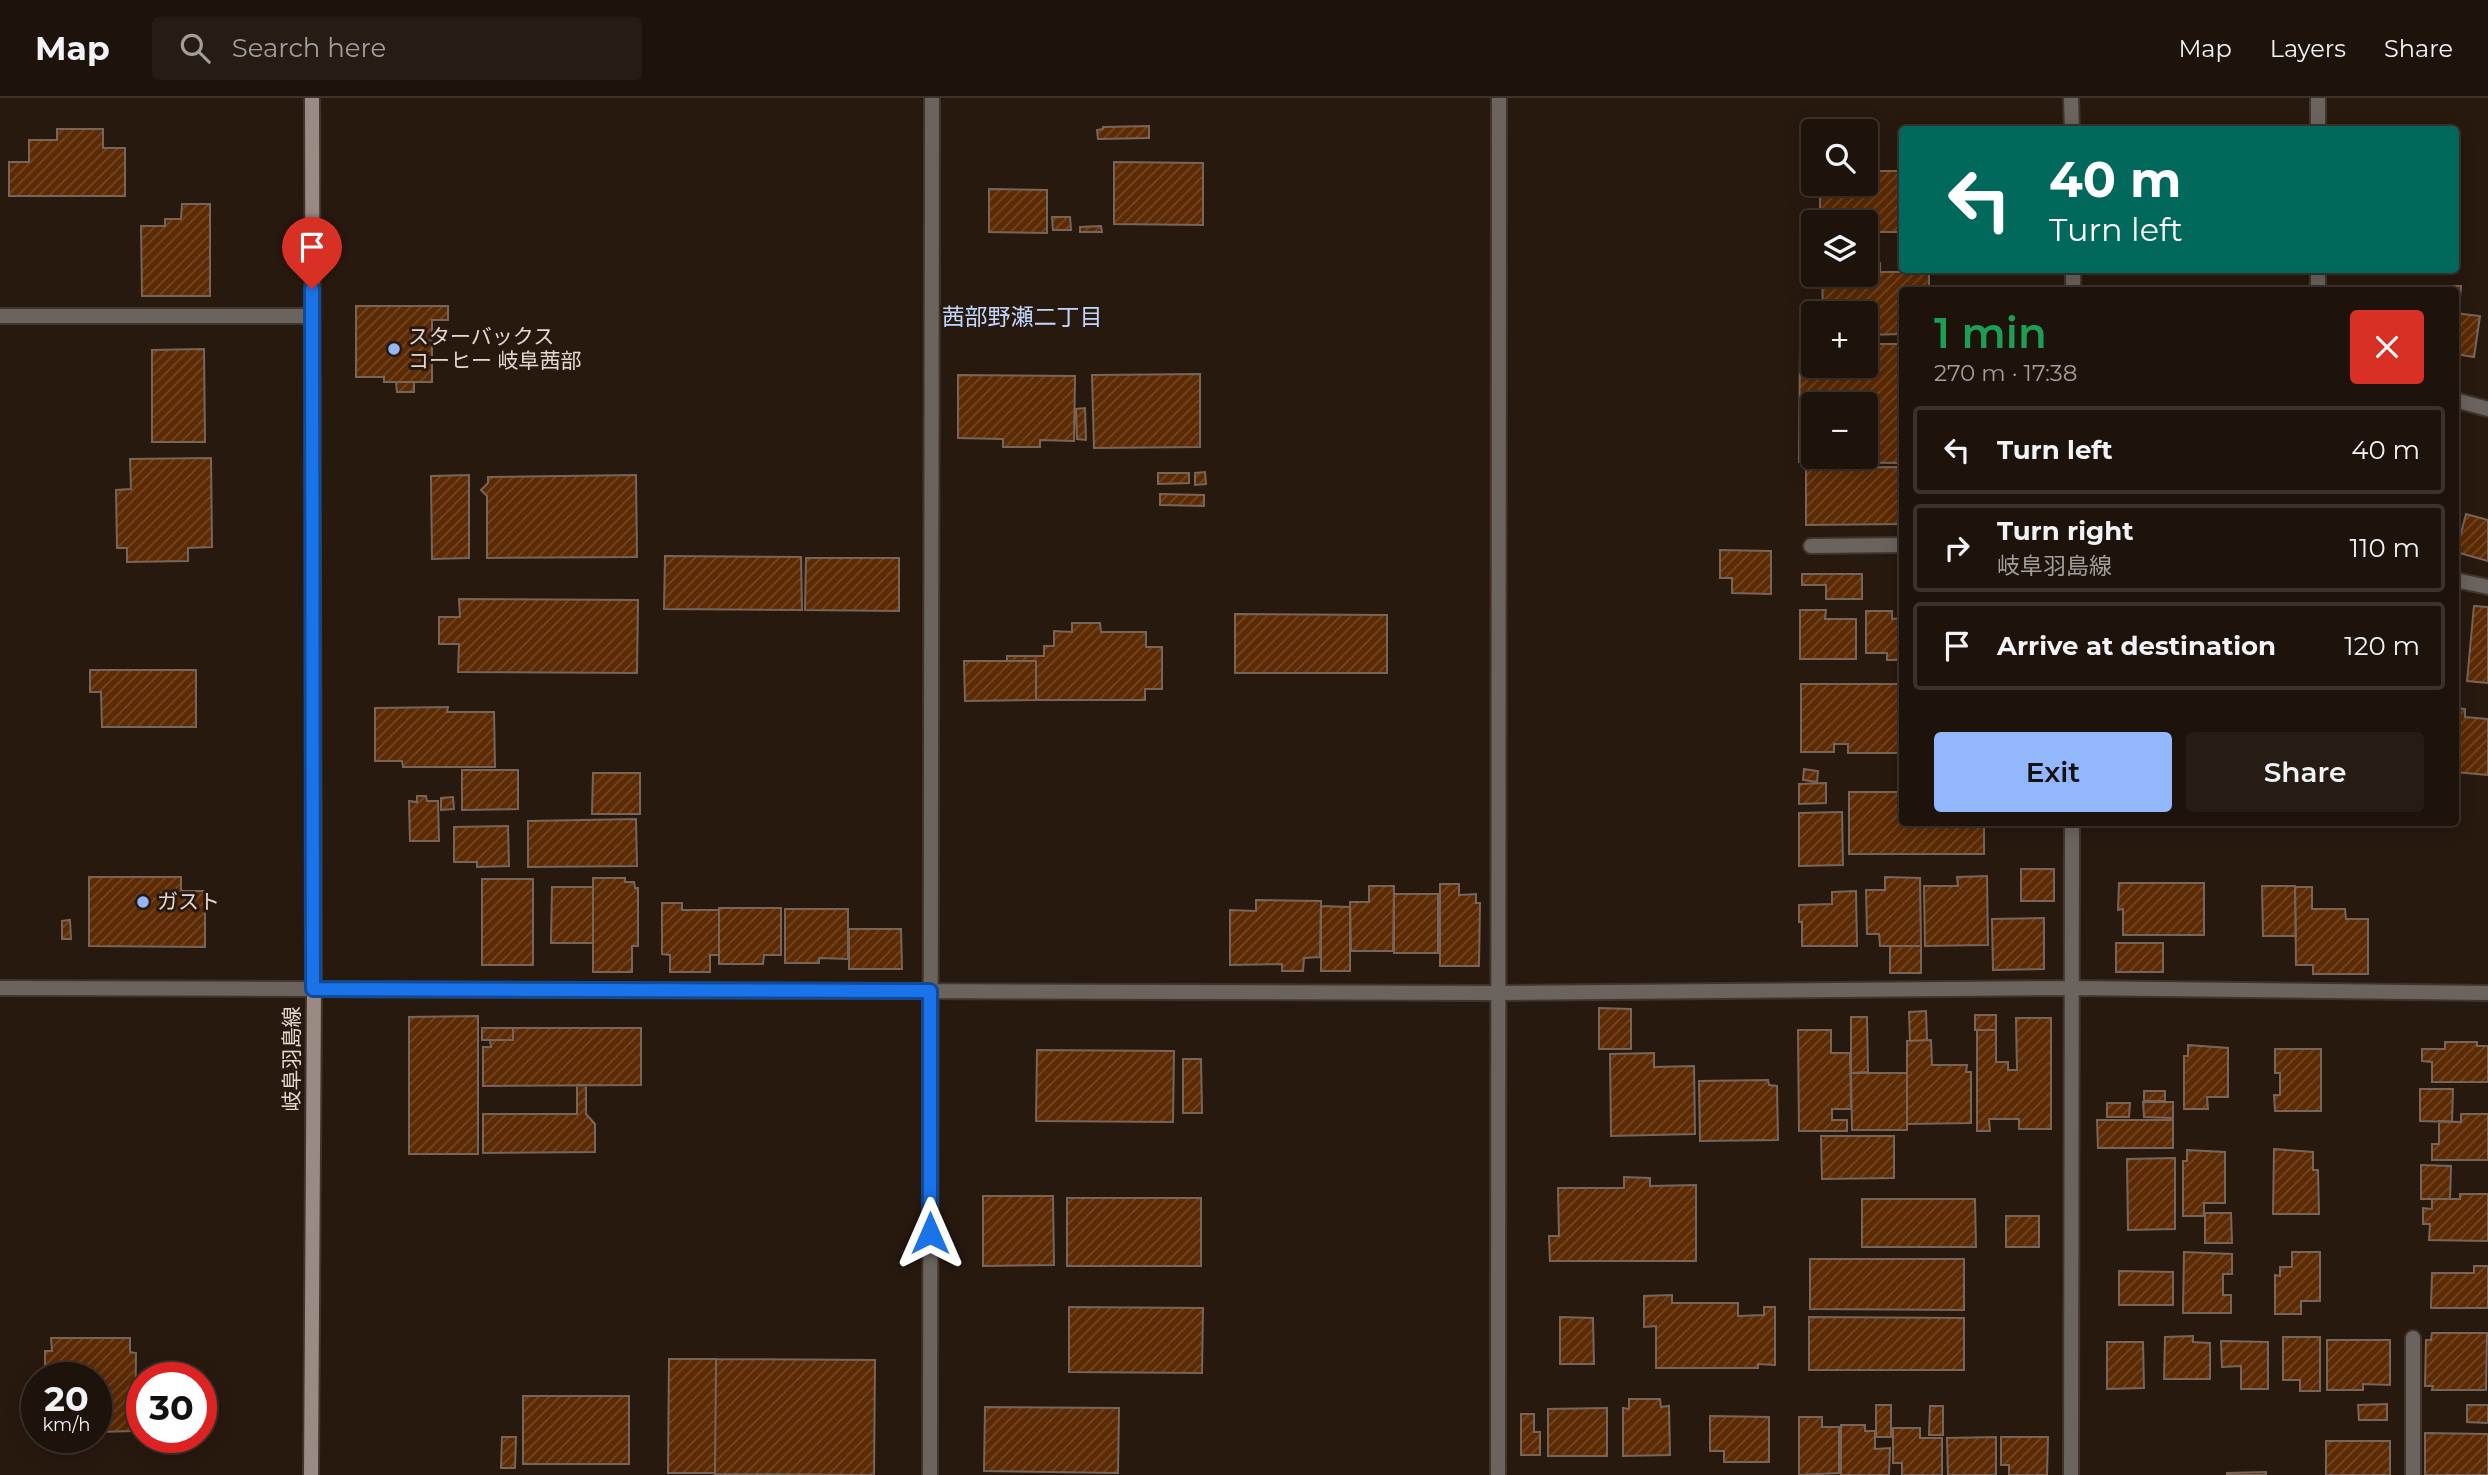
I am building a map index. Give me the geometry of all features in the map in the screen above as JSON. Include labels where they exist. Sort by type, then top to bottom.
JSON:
[{"type":"main road","name":"岐阜羽島線","points":[[311,1475],[312,98]]},
{"type":"street","points":[[930,1475],[932,98]]},
{"type":"street","points":[[1498,1475],[1499,98]]},
{"type":"street","points":[[2071,98],[2072,126]]},
{"type":"street","points":[[2318,98],[2318,126]]},
{"type":"street","points":[[0,316],[312,316]]},
{"type":"street","points":[[2459,401],[2488,409]]},
{"type":"street","points":[[1811,546],[1899,545]]},
{"type":"street","points":[[2459,580],[2488,587]]},
{"type":"street","points":[[2071,1475],[2072,826]]},
{"type":"street","points":[[0,988],[1497,993],[2071,988],[2488,993]]},
{"type":"street","points":[[2413,1339],[2413,1475]]},
{"type":"building","points":[[1149,126],[1149,138],[1098,139],[1097,130],[1103,127]]},
{"type":"building","points":[[57,129],[103,129],[103,148],[125,148],[125,196],[9,196],[9,162],[29,162],[29,140],[57,140]]},
{"type":"building","points":[[1114,162],[1203,163],[1203,225],[1114,224]]},
{"type":"building","points":[[1878,171],[1899,171],[1899,232],[1878,232],[1878,210],[1820,210],[1820,196],[1878,196]]},
{"type":"building","points":[[989,189],[1047,190],[1047,233],[989,232]]},
{"type":"building","points":[[182,204],[210,204],[210,296],[142,296],[141,226],[165,226],[165,219],[181,219]]},
{"type":"building","points":[[1052,217],[1070,217],[1071,230],[1053,230]]},
{"type":"building","points":[[1101,226],[1102,232],[1080,232],[1080,227]]},
{"type":"building","points":[[1878,263],[1880,272],[1929,273],[1929,287],[1899,287],[1899,334],[1878,335],[1878,301],[1823,301],[1822,287],[1878,287]]},
{"type":"building","points":[[2461,286],[2460,298],[2459,287],[2433,287]]},
{"type":"building","name":"スターバックス コーヒー 岐阜茜部","points":[[356,306],[448,306],[448,320],[432,320],[432,382],[384,382],[384,377],[356,377]]},
{"type":"building","points":[[2459,313],[2480,316],[2474,357],[2459,355]]},
{"type":"building","points":[[1800,343],[1801,378],[1878,378],[1878,344],[1899,344],[1899,463],[1878,463],[1878,392],[1801,392],[1799,462]]},
{"type":"building","points":[[204,349],[205,442],[152,442],[152,350]]},
{"type":"building","points":[[1200,374],[1200,447],[1094,448],[1092,375]]},
{"type":"building","points":[[958,375],[1075,376],[1074,441],[1040,440],[1040,447],[1003,447],[1003,439],[958,438]]},
{"type":"building","points":[[396,382],[414,382],[414,392],[397,392]]},
{"type":"building","points":[[1085,408],[1086,440],[1077,439],[1076,409]]},
{"type":"building","points":[[211,458],[212,547],[188,548],[188,561],[127,562],[127,548],[117,548],[116,490],[131,489],[130,459]]},
{"type":"building","points":[[1899,467],[1899,524],[1806,525],[1806,469]]},
{"type":"building","points":[[1205,472],[1206,484],[1195,485],[1195,473]]},
{"type":"building","points":[[1158,473],[1189,473],[1189,483],[1158,484]]},
{"type":"building","points":[[469,475],[469,558],[432,559],[431,476]]},
{"type":"building","points":[[636,475],[637,557],[487,558],[487,496],[481,490],[488,483],[488,477]]},
{"type":"building","points":[[1160,494],[1204,495],[1204,506],[1160,505]]},
{"type":"building","points":[[2466,514],[2488,520],[2488,561],[2459,553],[2459,541]]},
{"type":"building","points":[[1720,550],[1771,551],[1771,594],[1732,593],[1732,578],[1720,578]]},
{"type":"building","points":[[665,556],[801,557],[802,610],[664,609]]},
{"type":"building","points":[[806,558],[899,558],[899,611],[805,610]]},
{"type":"building","points":[[1802,574],[1862,574],[1862,599],[1826,599],[1826,585],[1802,585]]},
{"type":"building","points":[[459,599],[638,600],[637,673],[458,672],[459,644],[439,644],[439,617],[460,617]]},
{"type":"building","points":[[2474,606],[2488,607],[2488,683],[2467,681]]},
{"type":"building","points":[[1800,610],[1826,610],[1825,619],[1856,619],[1856,659],[1800,659]]},
{"type":"building","points":[[1866,611],[1892,611],[1892,619],[1899,618],[1899,660],[1887,660],[1887,653],[1866,653]]},
{"type":"building","points":[[1235,614],[1387,615],[1387,673],[1235,673]]},
{"type":"building","points":[[1072,623],[1100,623],[1101,632],[1146,632],[1146,647],[1162,647],[1162,689],[1145,689],[1145,700],[1036,700],[1036,661],[1007,661],[1007,656],[1044,656],[1044,646],[1054,646],[1054,631],[1072,632]]},
{"type":"building","points":[[964,661],[1036,661],[1036,700],[965,701]]},
{"type":"building","points":[[90,670],[196,670],[196,727],[102,727],[101,692],[90,692]]},
{"type":"building","points":[[1801,684],[1899,684],[1899,753],[1848,753],[1848,744],[1834,744],[1834,752],[1801,752]]},
{"type":"building","points":[[448,707],[447,712],[494,712],[495,767],[403,767],[402,761],[375,761],[375,708]]},
{"type":"building","points":[[2459,708],[2465,709],[2465,717],[2488,719],[2488,775],[2459,772]]},
{"type":"building","points":[[1804,769],[1818,771],[1817,782],[1803,780]]},
{"type":"building","points":[[462,770],[518,770],[518,809],[462,810]]},
{"type":"building","points":[[593,773],[640,773],[640,814],[592,814]]},
{"type":"building","points":[[1826,783],[1826,803],[1799,804],[1799,784]]},
{"type":"building","points":[[1849,792],[1899,792],[1899,826],[1984,826],[1984,854],[1849,854]]},
{"type":"building","points":[[417,796],[426,796],[427,801],[438,801],[439,841],[410,841],[409,801],[417,802]]},
{"type":"building","points":[[453,797],[454,809],[441,810],[441,798]]},
{"type":"building","points":[[1842,812],[1843,865],[1799,866],[1799,813]]},
{"type":"building","points":[[636,819],[637,866],[528,867],[528,821]]},
{"type":"building","points":[[508,826],[509,866],[477,867],[477,862],[454,862],[454,827]]},
{"type":"building","points":[[2021,869],[2054,869],[2054,901],[2021,901]]},
{"type":"building","points":[[1987,876],[1988,945],[1925,946],[1924,886],[1958,886],[1957,877]]},
{"type":"building","points":[[89,877],[181,877],[181,891],[205,891],[205,947],[89,946]]},
{"type":"building","points":[[1885,877],[1920,878],[1921,946],[1880,946],[1879,934],[1867,934],[1866,890],[1885,890]]},
{"type":"building","points":[[593,878],[625,878],[625,882],[634,882],[635,888],[638,888],[638,946],[632,946],[632,972],[593,972]]},
{"type":"building","points":[[482,879],[533,879],[533,965],[482,965]]},
{"type":"building","points":[[2119,883],[2204,883],[2204,935],[2123,935],[2123,909],[2118,910]]},
{"type":"building","points":[[1440,884],[1459,884],[1459,895],[1476,894],[1476,903],[1480,903],[1479,966],[1440,966]]},
{"type":"building","points":[[1369,886],[1394,886],[1393,951],[1351,951],[1350,902],[1369,902]]},
{"type":"building","points":[[2262,886],[2295,886],[2296,936],[2263,936]]},
{"type":"building","points":[[552,887],[593,887],[593,943],[551,943]]},
{"type":"building","points":[[2295,887],[2312,887],[2312,909],[2345,909],[2346,919],[2368,919],[2368,974],[2313,974],[2313,965],[2296,965]]},
{"type":"building","points":[[1856,891],[1857,946],[1802,946],[1799,905],[1832,904],[1832,892]]},
{"type":"building","points":[[1394,894],[1438,894],[1438,953],[1394,953]]},
{"type":"building","points":[[1256,900],[1321,901],[1320,957],[1304,958],[1303,971],[1282,971],[1282,964],[1230,965],[1230,910],[1256,911]]},
{"type":"building","points":[[662,903],[682,903],[682,910],[719,910],[719,955],[710,955],[710,972],[670,972],[670,955],[662,954]]},
{"type":"building","points":[[1321,906],[1350,907],[1350,971],[1321,971]]},
{"type":"building","points":[[719,908],[781,908],[781,955],[764,955],[763,964],[719,964]]},
{"type":"building","points":[[785,909],[848,909],[848,959],[819,958],[819,963],[785,963]]},
{"type":"building","points":[[2044,918],[2044,969],[1993,970],[1992,919]]},
{"type":"building","points":[[70,920],[71,939],[62,939],[62,921]]},
{"type":"building","points":[[849,929],[901,929],[902,969],[849,969]]},
{"type":"building","points":[[2116,943],[2163,943],[2163,972],[2116,972]]},
{"type":"building","points":[[1890,946],[1921,946],[1921,973],[1890,973]]},
{"type":"building","points":[[1599,1008],[1631,1009],[1631,1049],[1599,1049]]},
{"type":"building","points":[[1926,1011],[1927,1040],[1910,1041],[1909,1012]]},
{"type":"building","points":[[1975,1015],[1996,1015],[1996,1030],[1975,1030]]},
{"type":"building","points":[[478,1016],[478,1154],[409,1154],[409,1017]]},
{"type":"building","points":[[1851,1017],[1867,1017],[1868,1072],[1851,1073]]},
{"type":"building","points":[[2016,1018],[2051,1018],[2051,1129],[2019,1129],[2019,1119],[1989,1119],[1990,1131],[1977,1131],[1977,1030],[1996,1030],[1996,1062],[2008,1062],[2008,1070],[2017,1070]]},
{"type":"building","points":[[482,1028],[513,1028],[513,1040],[482,1040]]},
{"type":"building","points":[[513,1028],[641,1028],[641,1085],[483,1086],[483,1047],[491,1047],[490,1040],[513,1040]]},
{"type":"building","points":[[1798,1030],[1831,1030],[1831,1053],[1850,1053],[1851,1109],[1832,1109],[1832,1120],[1847,1120],[1847,1131],[1799,1131]]},
{"type":"building","points":[[1931,1040],[1932,1065],[1967,1065],[1966,1072],[1971,1072],[1971,1123],[1907,1124],[1907,1041]]},
{"type":"building","points":[[2445,1042],[2477,1042],[2477,1046],[2488,1046],[2488,1082],[2432,1082],[2432,1062],[2422,1061],[2422,1049],[2445,1049]]},
{"type":"building","points":[[2188,1045],[2228,1048],[2228,1097],[2207,1097],[2208,1109],[2184,1109],[2184,1056],[2188,1056]]},
{"type":"building","points":[[2275,1049],[2321,1049],[2321,1111],[2275,1111],[2274,1095],[2280,1095],[2280,1073],[2275,1073]]},
{"type":"building","points":[[1037,1050],[1174,1051],[1173,1122],[1036,1121]]},
{"type":"building","points":[[1654,1053],[1654,1067],[1694,1066],[1695,1134],[1611,1136],[1610,1054]]},
{"type":"building","points":[[1183,1059],[1201,1059],[1202,1113],[1183,1113]]},
{"type":"building","points":[[1851,1073],[1907,1073],[1907,1130],[1852,1130]]},
{"type":"building","points":[[1768,1080],[1769,1085],[1777,1086],[1778,1140],[1700,1141],[1699,1081]]},
{"type":"building","points":[[577,1085],[586,1085],[586,1114],[595,1124],[595,1152],[483,1153],[483,1114],[577,1114]]},
{"type":"building","points":[[2420,1089],[2453,1089],[2452,1122],[2420,1121]]},
{"type":"building","points":[[2144,1091],[2165,1091],[2165,1101],[2144,1101]]},
{"type":"building","points":[[2143,1102],[2173,1102],[2173,1118],[2144,1117]]},
{"type":"building","points":[[2107,1103],[2130,1103],[2129,1117],[2107,1117]]},
{"type":"building","points":[[2461,1114],[2488,1114],[2488,1160],[2432,1160],[2432,1144],[2439,1144],[2439,1121],[2461,1122]]},
{"type":"building","points":[[2097,1120],[2173,1120],[2173,1148],[2098,1148]]},
{"type":"building","points":[[1821,1136],[1894,1136],[1894,1178],[1822,1179]]},
{"type":"building","points":[[2274,1149],[2313,1152],[2313,1170],[2318,1170],[2319,1214],[2273,1214]]},
{"type":"building","points":[[2187,1150],[2225,1152],[2225,1203],[2204,1203],[2204,1216],[2183,1216],[2183,1161],[2187,1161]]},
{"type":"building","points":[[2175,1158],[2175,1229],[2128,1230],[2127,1159]]},
{"type":"building","points":[[2421,1165],[2451,1166],[2450,1199],[2421,1199]]},
{"type":"building","points":[[1624,1177],[1650,1178],[1650,1186],[1696,1185],[1696,1261],[1550,1261],[1549,1236],[1559,1236],[1558,1188],[1624,1188]]},
{"type":"building","points":[[2460,1194],[2488,1194],[2488,1241],[2429,1240],[2430,1224],[2423,1224],[2423,1208],[2432,1209],[2432,1199],[2460,1199]]},
{"type":"building","points":[[983,1196],[1053,1196],[1054,1265],[983,1266]]},
{"type":"building","points":[[1067,1198],[1201,1198],[1201,1266],[1067,1266]]},
{"type":"building","points":[[1862,1199],[1975,1199],[1976,1247],[1862,1247]]},
{"type":"building","points":[[2205,1213],[2231,1213],[2232,1243],[2205,1243]]},
{"type":"building","points":[[2006,1216],[2039,1216],[2039,1247],[2006,1247]]},
{"type":"building","points":[[2184,1252],[2232,1254],[2232,1274],[2223,1274],[2223,1295],[2231,1295],[2231,1313],[2183,1313]]},
{"type":"building","points":[[2292,1252],[2320,1252],[2320,1301],[2301,1301],[2301,1314],[2275,1314],[2275,1275],[2280,1276],[2280,1267],[2292,1267]]},
{"type":"building","points":[[1810,1259],[1964,1259],[1964,1310],[1810,1309]]},
{"type":"building","points":[[2474,1266],[2488,1266],[2488,1308],[2431,1308],[2432,1273],[2474,1273]]},
{"type":"building","points":[[2119,1271],[2173,1272],[2173,1305],[2119,1305]]},
{"type":"building","points":[[1672,1295],[1672,1303],[1738,1303],[1738,1316],[1764,1315],[1764,1307],[1775,1307],[1775,1365],[1758,1364],[1758,1368],[1656,1368],[1656,1326],[1644,1327],[1644,1296]]},
{"type":"building","points":[[1069,1307],[1203,1308],[1202,1373],[1069,1372]]},
{"type":"building","points":[[1560,1317],[1593,1318],[1594,1364],[1560,1364]]},
{"type":"building","points":[[1809,1317],[1964,1318],[1964,1370],[1809,1370]]},
{"type":"building","points":[[2432,1333],[2487,1333],[2486,1390],[2432,1390],[2433,1386],[2425,1386],[2426,1340],[2431,1340]]},
{"type":"building","points":[[2193,1336],[2193,1342],[2210,1343],[2210,1379],[2164,1379],[2165,1337]]},
{"type":"building","points":[[2283,1337],[2320,1337],[2320,1391],[2300,1391],[2300,1380],[2283,1380]]},
{"type":"building","points":[[51,1338],[130,1338],[130,1352],[136,1353],[136,1362],[126,1362],[126,1431],[112,1432],[112,1362],[45,1362],[45,1351],[52,1351]]},
{"type":"building","points":[[2327,1340],[2390,1340],[2390,1385],[2363,1384],[2363,1390],[2327,1390]]},
{"type":"building","points":[[2221,1341],[2268,1342],[2268,1389],[2241,1389],[2241,1366],[2222,1367]]},
{"type":"building","points":[[2107,1342],[2143,1342],[2144,1388],[2107,1389]]},
{"type":"building","points":[[669,1359],[716,1359],[715,1473],[668,1473]]},
{"type":"building","points":[[716,1359],[875,1360],[874,1475],[715,1474]]},
{"type":"building","points":[[523,1396],[629,1396],[629,1464],[523,1464]]},
{"type":"building","points":[[1629,1399],[1660,1399],[1661,1407],[1669,1406],[1670,1455],[1623,1456],[1623,1408],[1629,1409]]},
{"type":"building","points":[[2387,1404],[2387,1420],[2359,1420],[2358,1405]]},
{"type":"building","points":[[1876,1405],[1891,1405],[1891,1437],[1876,1437]]},
{"type":"building","points":[[2467,1405],[2488,1405],[2488,1423],[2467,1422]]},
{"type":"building","points":[[1930,1406],[1943,1406],[1943,1435],[1929,1435]]},
{"type":"building","points":[[985,1407],[1119,1408],[1118,1473],[984,1471]]},
{"type":"building","points":[[1607,1408],[1607,1456],[1548,1456],[1548,1409]]},
{"type":"building","points":[[1521,1414],[1534,1414],[1534,1432],[1540,1432],[1540,1455],[1521,1455]]},
{"type":"building","points":[[1710,1416],[1769,1417],[1769,1462],[1724,1462],[1724,1451],[1710,1451]]},
{"type":"building","points":[[1799,1417],[1822,1417],[1822,1427],[1839,1427],[1839,1473],[1799,1475]]},
{"type":"building","points":[[1841,1425],[1865,1425],[1865,1431],[1875,1431],[1875,1449],[1890,1448],[1889,1475],[1841,1475]]},
{"type":"building","points":[[1893,1428],[1920,1428],[1920,1438],[1942,1438],[1942,1475],[1902,1475],[1902,1463],[1893,1463]]},
{"type":"building","points":[[2425,1433],[2488,1434],[2488,1475],[2425,1475]]},
{"type":"building","points":[[502,1437],[516,1437],[515,1468],[501,1468]]},
{"type":"building","points":[[1996,1437],[1996,1475],[1948,1475],[1947,1438]]},
{"type":"building","points":[[2001,1437],[2048,1437],[2047,1475],[2009,1475],[2009,1465],[2001,1465]]},
{"type":"building","points":[[2326,1441],[2390,1441],[2390,1475],[2326,1475]]},
{"type":"building","points":[[2266,1472],[2266,1475],[2227,1475],[2227,1473]]},
{"type":"place","name":"スターバックス コーヒー 岐阜茜部","points":[[394,349]]},
{"type":"place","name":"ガスト","points":[[143,902]]},
{"type":"district","name":"茜部野瀬二丁目","points":[[1022,317]]},
{"type":"route","points":[[312,289],[313,989],[930,991],[930,1233]]}]
